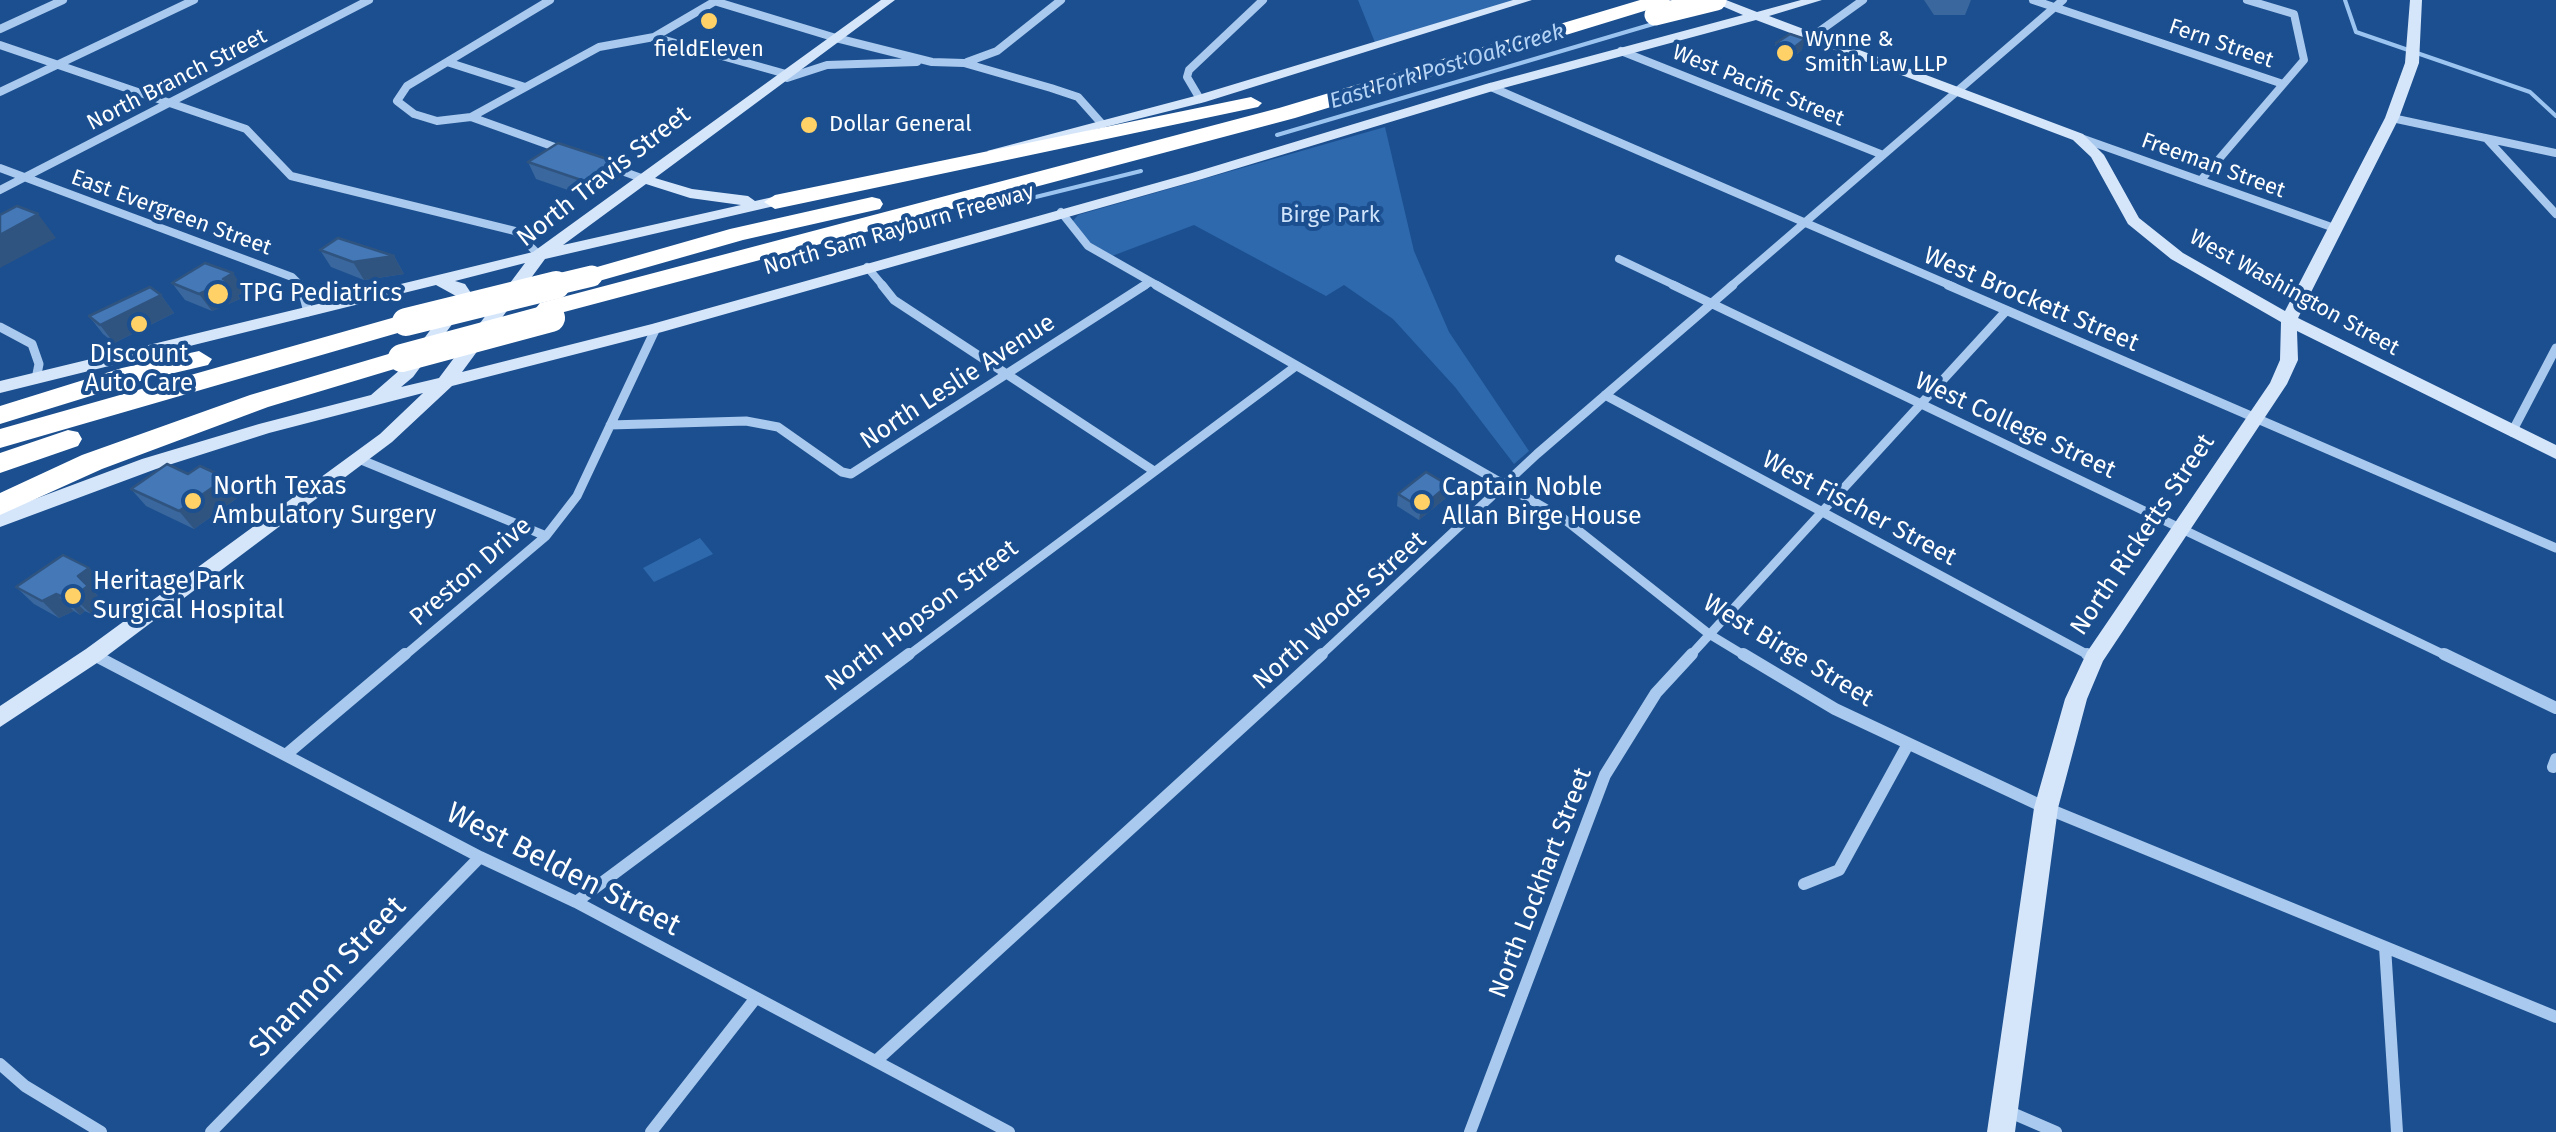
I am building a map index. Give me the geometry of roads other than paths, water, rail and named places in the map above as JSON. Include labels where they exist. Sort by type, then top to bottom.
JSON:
[{"type":"highway","name":"North Sam Rayburn Freeway","points":[[0,440],[332,340],[404,341],[592,276],[738,234],[917,193],[1283,96],[1607,0]]},
{"type":"highway","name":"North Sam Rayburn Freeway","points":[[0,463],[256,380],[404,341],[550,314],[727,262],[1300,109],[1575,26],[1652,7],[1715,0]]},
{"type":"highway","points":[[775,202],[1283,96]]},
{"type":"highway","points":[[0,415],[131,374],[274,342],[332,340]]},
{"type":"highway","points":[[0,505],[92,462],[259,401],[404,341]]},
{"type":"main road","name":"North Travis Street","points":[[0,718],[386,438],[444,384],[539,255],[889,0]]},
{"type":"main road","name":"North Sam Rayburn Freeway","points":[[0,387],[539,255],[1102,124],[1200,99],[1526,0]]},
{"type":"main road","points":[[1715,0],[2078,137]]},
{"type":"main road","name":"North Sam Rayburn Freeway","points":[[0,520],[210,444],[656,328],[1197,176],[1491,86],[1816,0]]},
{"type":"main road","name":"North Ricketts Street","points":[[2001,1132],[2046,808],[2076,699],[2094,658],[2278,384],[2289,360],[2289,320],[2392,118],[2412,56],[2416,0]]},
{"type":"main road","name":"West Washington Street","points":[[2078,137],[2097,155],[2133,221],[2177,256],[2289,320],[2556,453]]},
{"type":"main road","points":[[644,178],[721,200],[775,202]]},
{"type":"main road","points":[[548,357],[523,348],[520,339],[570,266],[604,241]]},
{"type":"main road","points":[[386,438],[368,401],[407,373],[464,296],[459,288],[438,280]]},
{"type":"street","points":[[0,29],[63,0]]},
{"type":"street","points":[[0,92],[194,0]]},
{"type":"street","name":"North Branch Street","points":[[0,190],[369,0]]},
{"type":"street","points":[[550,0],[398,94],[397,101],[414,114],[437,121],[470,117],[599,47],[654,37],[716,1],[932,62]]},
{"type":"street","points":[[768,88],[806,69],[827,65],[964,62],[997,52],[1061,0]]},
{"type":"street","points":[[1200,99],[1187,77],[1189,70],[1263,0]]},
{"type":"street","points":[[1810,38],[1863,0]]},
{"type":"street","name":"Fern Street","points":[[2033,0],[2059,4],[2283,84]]},
{"type":"street","points":[[2201,180],[2304,60],[2294,14],[2247,0]]},
{"type":"street","name":"North Woods Street","points":[[876,1061],[1506,482],[2059,4]]},
{"type":"street","points":[[654,37],[786,74]]},
{"type":"street","points":[[0,46],[246,129],[291,176],[514,231],[539,255]]},
{"type":"street","name":"West Pacific Street","points":[[1621,50],[1883,155]]},
{"type":"street","points":[[447,62],[525,87]]},
{"type":"street","points":[[964,62],[1078,98],[1102,124]]},
{"type":"street","name":"West Brockett Street","points":[[1491,86],[2556,548]]},
{"type":"street","points":[[470,117],[575,154]]},
{"type":"street","points":[[2392,118],[2556,153]]},
{"type":"street","name":"Freeman Street","points":[[2078,137],[2336,228]]},
{"type":"street","points":[[2486,138],[2556,214]]},
{"type":"street","points":[[592,160],[644,178]]},
{"type":"street","name":"East Evergreen Street","points":[[0,168],[292,277],[301,284],[308,312]]},
{"type":"street","name":"West Birge Street","points":[[1061,212],[1088,246],[1564,518],[1709,634],[1800,689],[1907,746],[2046,808],[2556,1017]]},
{"type":"street","name":"West College Street","points":[[1619,258],[2556,708]]},
{"type":"street","points":[[868,268],[894,300],[1154,471]]},
{"type":"street","name":"North Leslie Avenue","points":[[610,425],[718,421],[778,427],[850,474],[1150,282]]},
{"type":"street","name":"North Lockhart Street","points":[[1470,1132],[1605,775],[1656,693],[2006,311]]},
{"type":"street","points":[[0,327],[32,344],[39,364],[36,378]]},
{"type":"street","name":"Preston Drive","points":[[288,754],[546,536],[577,496],[656,328]]},
{"type":"street","points":[[2512,432],[2556,348]]},
{"type":"street","name":"North Hopson Street","points":[[576,902],[1296,366]]},
{"type":"street","name":"West Fischer Street","points":[[1605,395],[2094,658]]},
{"type":"street","points":[[358,459],[546,536]]},
{"type":"street","name":"West Belden Street","points":[[93,654],[480,857],[576,902],[1009,1132]]},
{"type":"street","points":[[1804,884],[1839,870],[1907,746]]},
{"type":"street","name":"Shannon Street","points":[[212,1132],[480,857]]},
{"type":"street","points":[[2384,947],[2397,1132]]},
{"type":"street","points":[[651,1132],[755,999]]},
{"type":"street","points":[[0,1064],[25,1086],[101,1132]]},
{"type":"street","points":[[2004,1110],[2056,1132]]},
{"type":"waterway","points":[[2345,0],[2356,32],[2530,92],[2556,116]]},
{"type":"waterway","name":"East Fork Post Oak Creek","points":[[1277,135],[1653,24]]},
{"type":"waterway","name":"East Fork Post Oak Creek","points":[[983,210],[1141,171]]},
{"type":"place","name":"fieldEleven","points":[[709,21]]},
{"type":"place","name":"Wynne & Smith Law LLP","points":[[1785,53]]},
{"type":"place","name":"Dollar General","points":[[809,125]]},
{"type":"place","name":"TPG Pediatrics","points":[[218,294]]},
{"type":"place","name":"Discount Auto Care","points":[[139,324]]},
{"type":"place","name":"North Texas Ambulatory Surgery","points":[[193,501]]},
{"type":"place","name":"Captain Noble Allan Birge House","points":[[1422,502]]},
{"type":"place","name":"Heritage Park Surgical Hospital","points":[[73,596]]},
{"type":"park label","name":"Birge Park","points":[[1330,216]]}]
